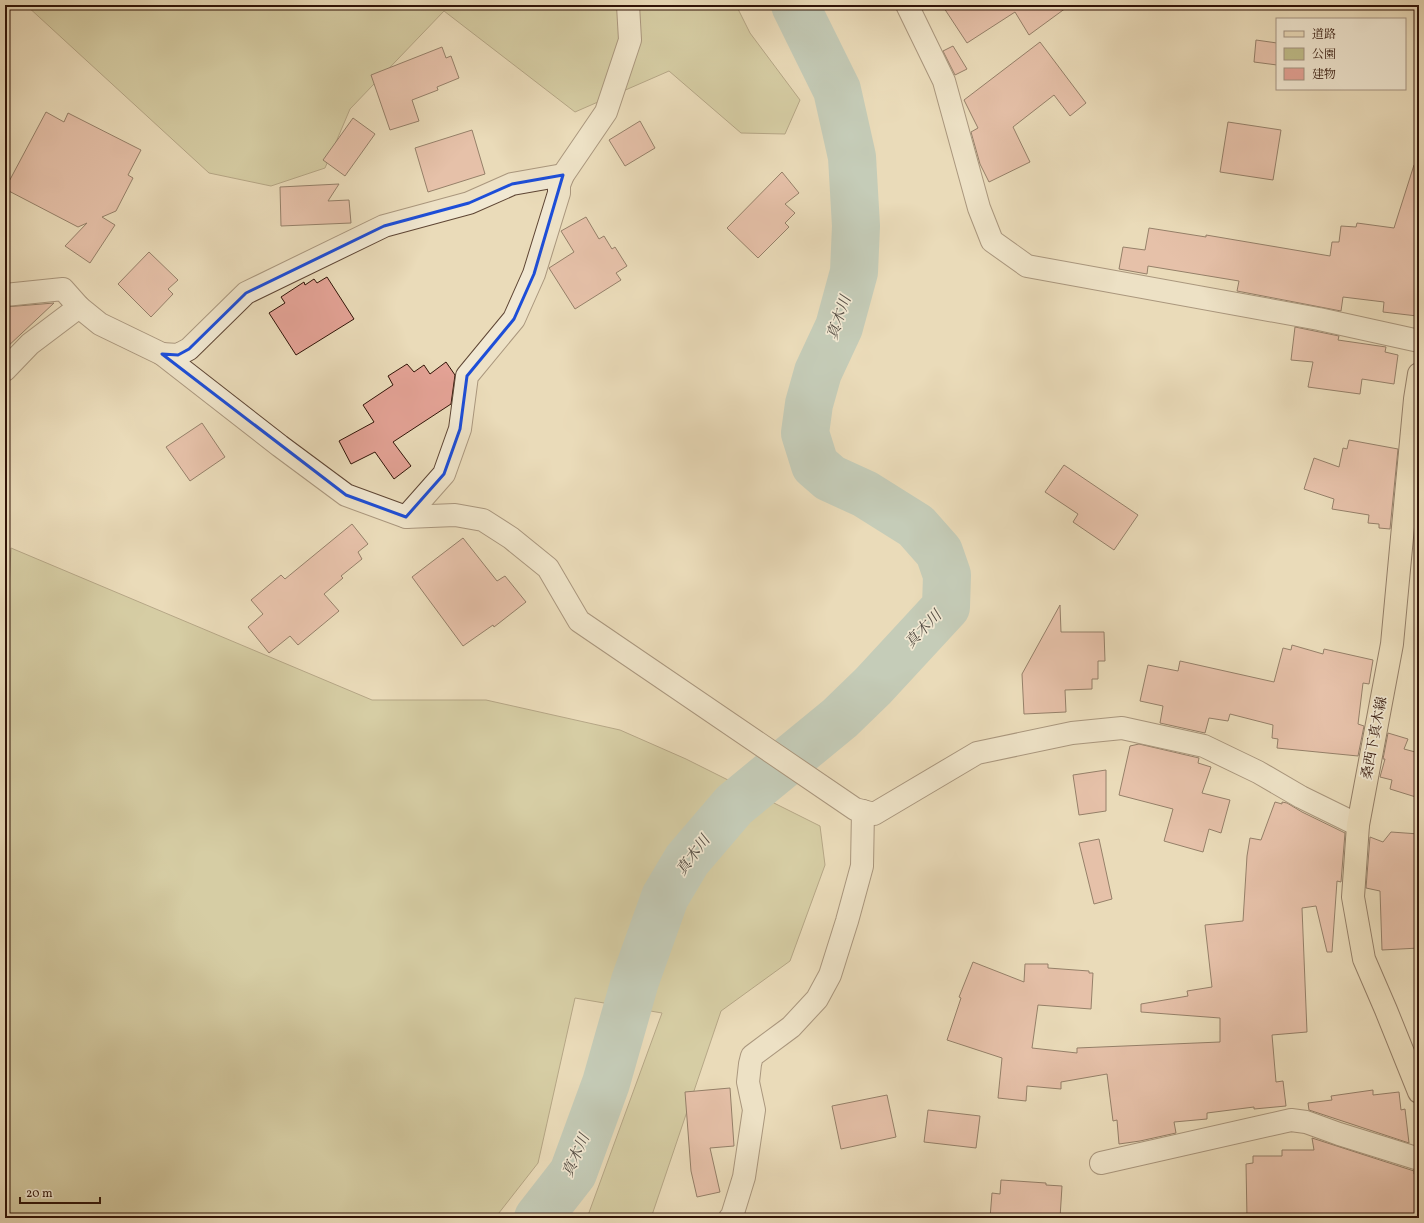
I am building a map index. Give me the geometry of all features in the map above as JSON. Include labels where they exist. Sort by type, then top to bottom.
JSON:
[{"type":"main road","name":"桑西下真木線","points":[[1419,374],[1415,399],[1392,644],[1358,825],[1353,897],[1364,959],[1419,1092]]},
{"type":"street","points":[[406,517],[444,474],[460,429],[467,376],[514,319],[534,274],[559,193],[559,185],[563,175],[606,112],[630,40],[628,5]]},
{"type":"street","points":[[907,5],[944,82],[979,208],[992,241],[1027,266],[1319,319],[1419,341]]},
{"type":"street","points":[[162,354],[178,355],[189,349],[246,294],[384,226],[469,203],[512,184],[563,175]]},
{"type":"street","points":[[5,295],[63,289],[79,307],[100,324],[162,354],[280,446],[346,495],[406,517],[455,515],[483,520],[511,538],[548,568],[580,621],[855,809],[874,814],[977,753],[1072,733],[1122,728],[1204,746],[1258,772],[1300,797],[1358,825]]},
{"type":"street","points":[[5,370],[30,344],[79,307]]},
{"type":"street","points":[[730,1218],[732,1216],[744,1177],[754,1110],[748,1082],[752,1056],[791,1027],[817,999],[830,976],[862,866],[863,811]]},
{"type":"street","points":[[1101,1163],[1291,1120],[1306,1122],[1338,1134],[1419,1159]]},
{"type":"highlighted area","points":[[563,175],[534,274],[514,319],[467,376],[460,429],[444,474],[406,517],[346,495],[162,354],[178,355],[189,349],[246,293],[384,226],[469,203],[512,184]]},
{"type":"green space","points":[[26,5],[736,5],[750,33],[800,100],[785,134],[741,133],[669,71],[575,112],[444,11],[350,109],[325,168],[271,186],[209,173]]},
{"type":"green space","points":[[11,548],[372,700],[486,700],[620,730],[686,759],[820,826],[825,865],[790,961],[721,1011],[651,1218],[587,1218],[662,1013],[575,998],[538,1163],[495,1218],[5,1218],[5,677]]},
{"type":"building","points":[[942,5],[1070,5],[1029,35],[1015,12],[967,43]]},
{"type":"building","points":[[1256,40],[1276,43],[1276,65],[1254,62]]},
{"type":"building","points":[[1040,42],[1086,103],[1070,116],[1054,95],[1013,127],[1030,162],[989,182],[980,164],[971,132],[978,128],[964,100]]},
{"type":"building","points":[[953,46],[967,69],[955,75],[943,51]]},
{"type":"building","points":[[442,47],[446,58],[451,56],[459,78],[437,87],[438,90],[412,100],[419,121],[390,130],[371,75]]},
{"type":"building","points":[[46,112],[64,122],[68,113],[141,150],[128,175],[133,178],[116,211],[102,217],[115,225],[90,263],[65,246],[87,223],[78,227],[5,189]]},
{"type":"building","points":[[353,118],[375,134],[345,176],[323,160]]},
{"type":"building","points":[[640,121],[655,148],[625,166],[609,140]]},
{"type":"building","points":[[1228,122],[1281,130],[1273,180],[1220,172]]},
{"type":"building","points":[[472,130],[485,174],[428,192],[415,148]]},
{"type":"building","points":[[1414,165],[1419,166],[1419,304],[1417,316],[1383,312],[1384,302],[1343,297],[1341,311],[1237,291],[1239,281],[1148,266],[1147,274],[1119,269],[1123,247],[1145,250],[1149,228],[1206,237],[1206,235],[1330,256],[1332,242],[1339,242],[1341,226],[1356,227],[1357,223],[1394,228]]},
{"type":"building","points":[[782,172],[799,193],[785,204],[795,213],[785,223],[789,227],[758,258],[727,228]]},
{"type":"building","points":[[339,184],[328,201],[349,200],[351,223],[281,226],[280,187]]},
{"type":"building","points":[[586,217],[599,239],[604,236],[612,249],[615,247],[627,266],[616,273],[621,280],[575,309],[549,268],[574,252],[561,231]]},
{"type":"building","points":[[149,252],[178,280],[168,289],[173,294],[151,317],[118,284]]},
{"type":"building","points":[[327,277],[354,319],[296,355],[269,313],[285,303],[281,297],[304,282],[305,285],[314,279],[317,283]]},
{"type":"building","points":[[54,303],[5,349],[5,307]]},
{"type":"building","points":[[1295,327],[1339,336],[1338,340],[1386,347],[1385,352],[1398,355],[1394,384],[1362,379],[1360,394],[1308,387],[1313,362],[1291,360]]},
{"type":"building","points":[[446,362],[455,375],[451,404],[393,442],[411,466],[394,479],[375,452],[351,464],[339,441],[374,422],[363,405],[393,385],[388,376],[407,364],[414,372],[424,365],[430,374]]},
{"type":"building","points":[[202,423],[225,457],[190,481],[166,447]]},
{"type":"building","points":[[1349,440],[1398,449],[1390,529],[1379,528],[1379,524],[1368,523],[1369,515],[1332,509],[1334,499],[1304,489],[1314,458],[1339,467],[1343,448],[1347,449]]},
{"type":"building","points":[[1064,465],[1138,515],[1114,550],[1073,522],[1078,514],[1045,492]]},
{"type":"building","points":[[352,524],[368,544],[358,552],[362,559],[341,576],[343,578],[324,594],[339,611],[298,645],[290,636],[269,653],[248,627],[263,614],[251,600],[281,575],[285,579]]},
{"type":"building","points":[[463,538],[497,581],[505,576],[526,602],[494,627],[493,625],[463,646],[412,577]]},
{"type":"building","points":[[1060,605],[1061,632],[1104,632],[1105,661],[1098,661],[1098,679],[1092,679],[1092,689],[1065,690],[1066,712],[1024,714],[1022,674]]},
{"type":"building","points":[[1292,645],[1323,654],[1324,649],[1373,660],[1369,684],[1363,683],[1358,724],[1364,726],[1358,756],[1277,748],[1278,739],[1272,738],[1273,725],[1230,714],[1228,721],[1209,718],[1205,733],[1160,723],[1163,706],[1140,701],[1148,665],[1178,671],[1180,661],[1274,682],[1283,648],[1291,650]]},
{"type":"building","points":[[1388,733],[1408,739],[1404,749],[1419,753],[1419,798],[1390,789],[1392,780],[1380,777],[1385,759],[1383,759]]},
{"type":"building","points":[[1139,744],[1199,758],[1198,763],[1211,767],[1202,793],[1230,800],[1221,833],[1209,829],[1203,852],[1164,841],[1173,809],[1119,795],[1130,746]]},
{"type":"building","points":[[1106,770],[1106,811],[1079,815],[1073,775]]},
{"type":"building","points":[[1275,802],[1282,804],[1282,802],[1287,803],[1345,833],[1341,882],[1337,881],[1332,952],[1327,952],[1316,906],[1302,908],[1307,1032],[1272,1035],[1276,1082],[1283,1081],[1286,1106],[1254,1109],[1254,1107],[1207,1113],[1207,1119],[1174,1122],[1176,1133],[1119,1144],[1117,1120],[1113,1121],[1107,1074],[1061,1082],[1061,1089],[1027,1086],[1026,1101],[998,1098],[1002,1058],[947,1040],[961,998],[959,997],[973,962],[1024,982],[1025,964],[1048,964],[1048,968],[1089,971],[1089,973],[1093,973],[1091,1009],[1038,1005],[1032,1048],[1077,1053],[1077,1048],[1220,1042],[1220,1018],[1141,1012],[1141,1004],[1188,996],[1187,991],[1212,987],[1205,925],[1243,921],[1247,856],[1250,838],[1261,840]]},
{"type":"building","points":[[1391,832],[1419,834],[1419,948],[1382,950],[1380,891],[1366,888],[1370,837],[1383,842]]},
{"type":"building","points":[[1099,839],[1112,899],[1094,904],[1079,843]]},
{"type":"building","points":[[730,1088],[734,1146],[710,1148],[720,1192],[697,1197],[691,1171],[685,1092]]},
{"type":"building","points":[[1373,1090],[1373,1095],[1399,1092],[1401,1110],[1405,1109],[1409,1143],[1309,1110],[1308,1103],[1332,1100],[1331,1096]]},
{"type":"building","points":[[887,1095],[896,1137],[841,1149],[832,1106]]},
{"type":"building","points":[[928,1110],[980,1116],[976,1148],[924,1142]]},
{"type":"building","points":[[1312,1138],[1414,1171],[1414,1174],[1419,1173],[1419,1218],[1247,1218],[1246,1164],[1253,1163],[1253,1156],[1282,1156],[1282,1150],[1314,1150]]},
{"type":"building","points":[[1001,1180],[1046,1183],[1046,1185],[1062,1186],[1060,1218],[990,1218],[992,1193],[1000,1194]]},
{"type":"waterway","name":"真木川","points":[[538,1218],[573,1173],[606,1083],[635,981],[665,897],[687,860],[734,805],[840,718],[873,686],[946,607],[947,575],[939,552],[916,526],[865,494],[830,478],[815,465],[805,433],[809,404],[818,372],[839,327],[854,272],[856,226],[852,157],[837,90],[795,5]]}]
